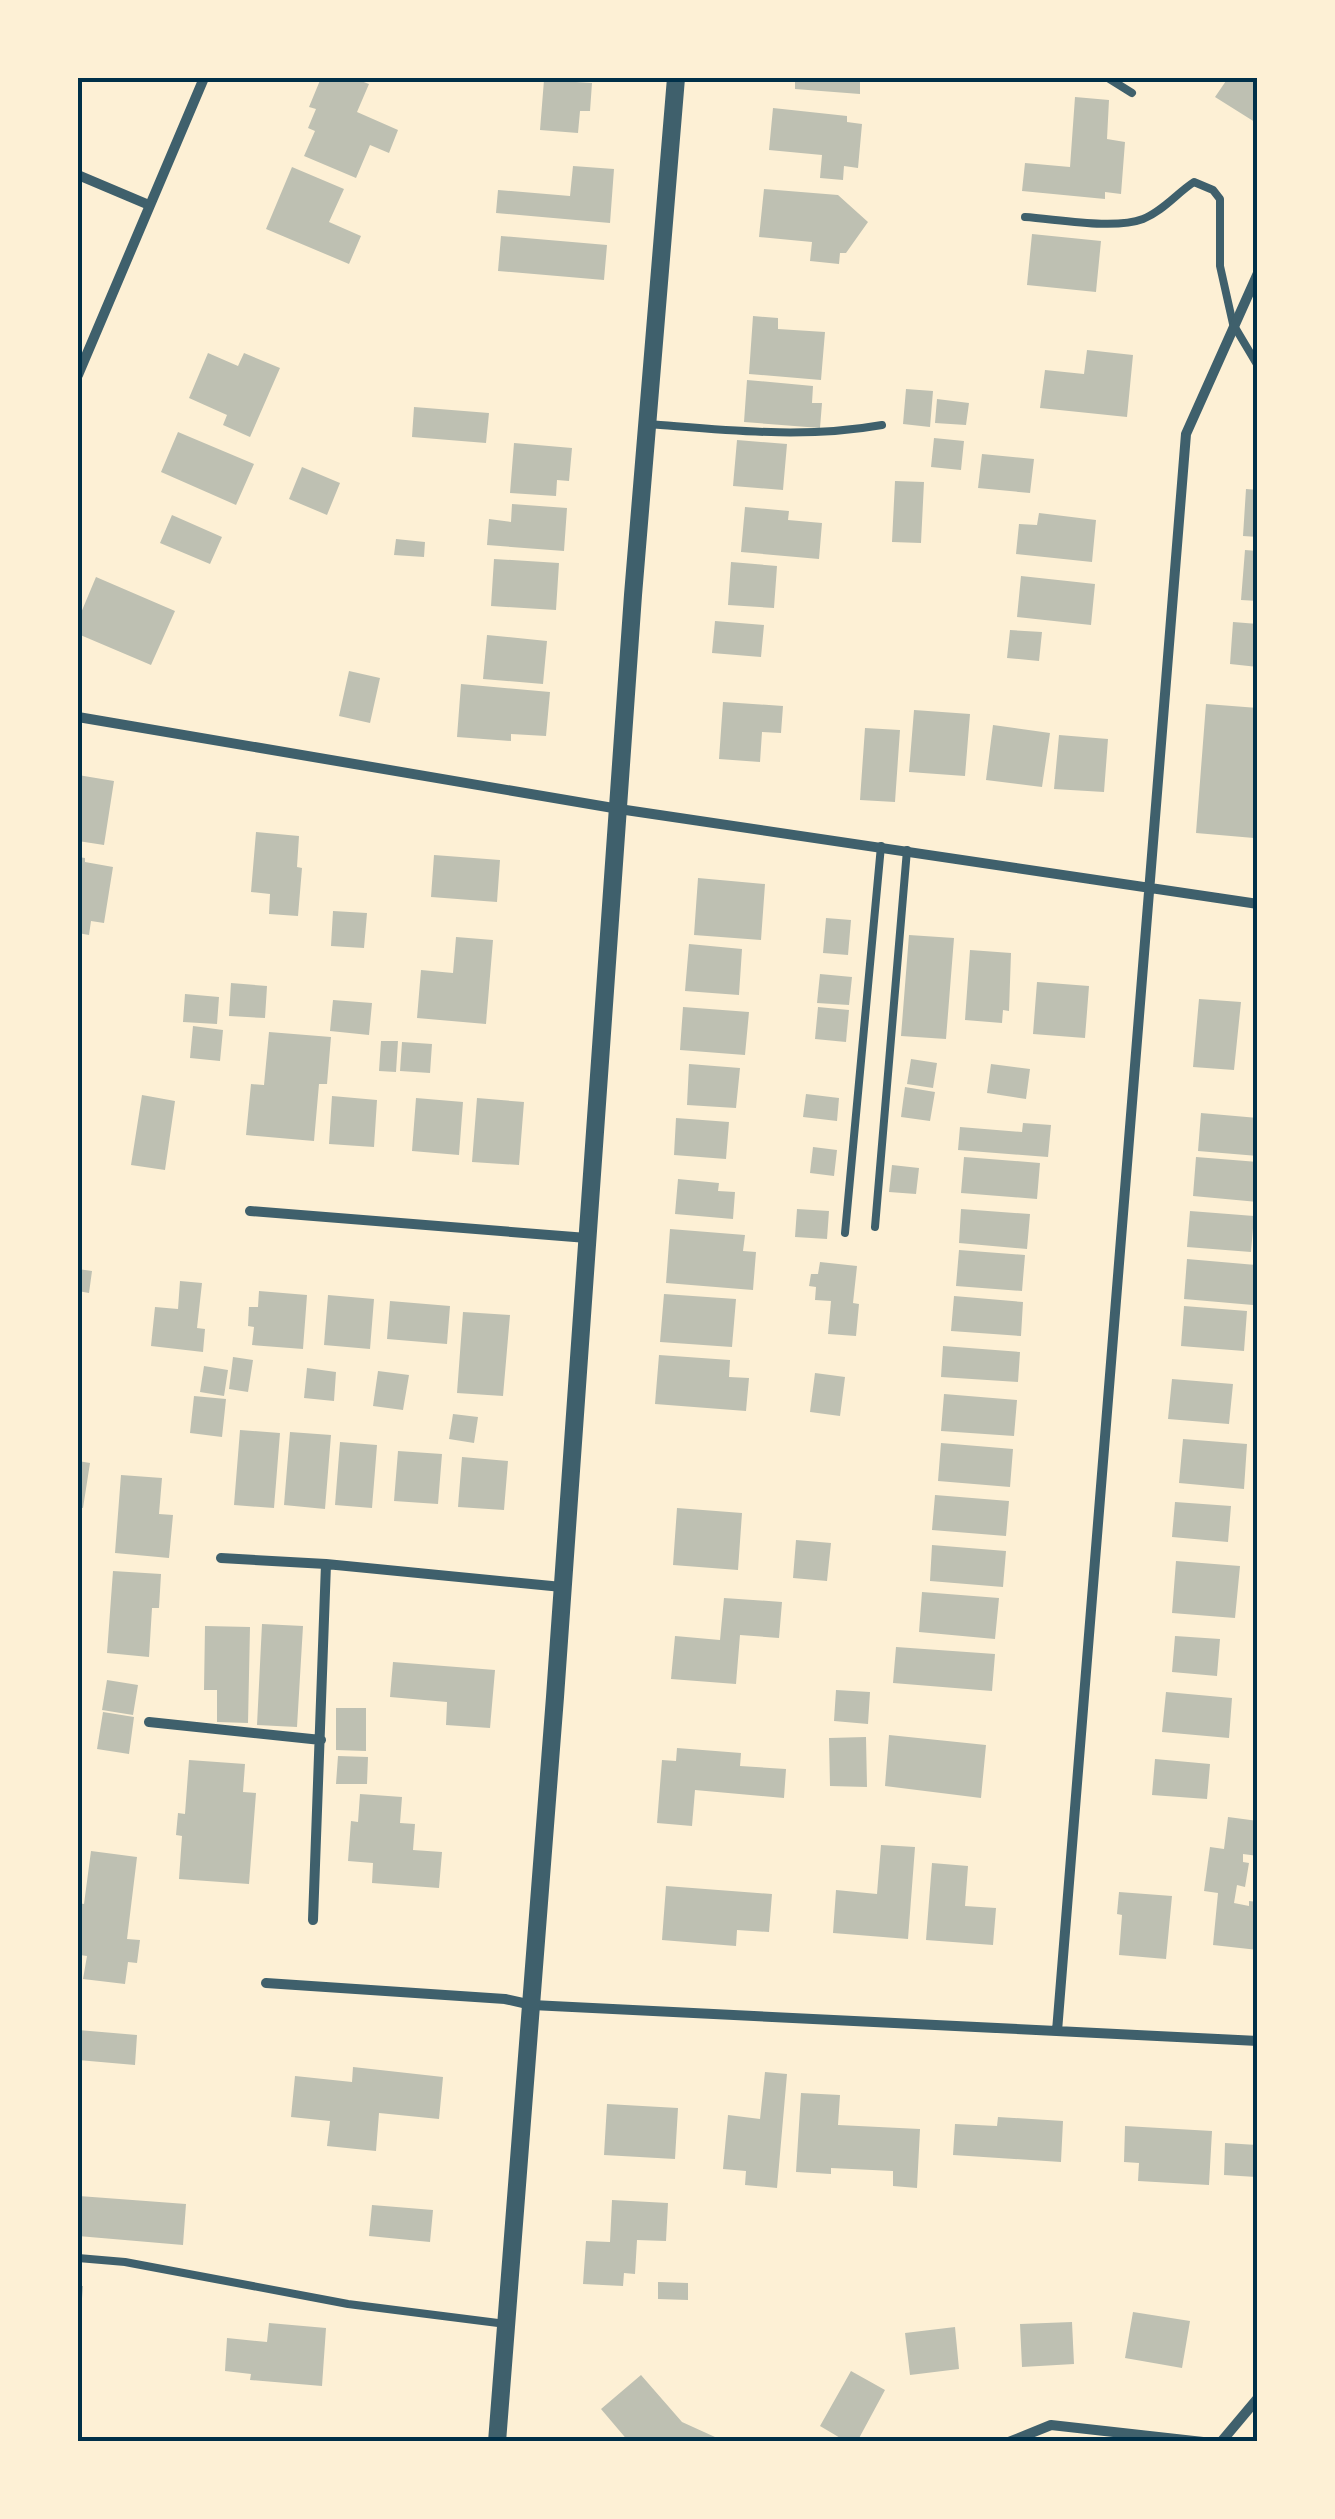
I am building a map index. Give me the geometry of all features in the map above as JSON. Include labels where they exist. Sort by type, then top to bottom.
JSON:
[{"type":"street","points":[[78,374],[204,78]]},
{"type":"street","points":[[497,2442],[633,595],[676,78]]},
{"type":"street","points":[[78,174],[149,205]]},
{"type":"street","points":[[1057,2031],[1186,434],[1258,273]]},
{"type":"street","points":[[78,717],[619,809],[1258,904]]},
{"type":"street","points":[[250,1211],[587,1238]]},
{"type":"street","points":[[222,1558],[326,1564],[562,1588]]},
{"type":"street","points":[[312,1920],[326,1564]]},
{"type":"street","points":[[149,1722],[321,1740]]},
{"type":"street","points":[[266,1982],[504,1999],[532,2005],[1258,2041]]},
{"type":"street","points":[[1221,2442],[1258,2398]]},
{"type":"street","points":[[1009,2442],[1051,2426],[1202,2442]]},
{"type":"lane","points":[[1108,78],[1132,93]]},
{"type":"lane","points":[[1025,217],[1121,223],[1140,220],[1159,210],[1194,182],[1213,190],[1220,199],[1220,266],[1233,324],[1258,366]]},
{"type":"lane","points":[[649,424],[755,434],[850,431],[882,425]]},
{"type":"lane","points":[[846,1232],[881,846]]},
{"type":"lane","points":[[875,1227],[907,850]]},
{"type":"lane","points":[[78,2258],[125,2262],[348,2304],[506,2324]]},
{"type":"building","points":[[321,78],[353,78],[369,84],[357,112],[398,130],[389,153],[370,145],[356,178],[304,156],[315,131],[308,128],[316,109],[309,107]]},
{"type":"building","points":[[775,78],[860,78],[860,94],[795,89],[795,81]]},
{"type":"building","points":[[1228,78],[1258,78],[1258,124],[1215,97]]},
{"type":"building","points":[[544,80],[592,83],[590,111],[580,111],[578,133],[540,130]]},
{"type":"building","points":[[1075,97],[1109,100],[1107,139],[1125,142],[1121,194],[1105,192],[1105,199],[1022,191],[1025,163],[1070,167]]},
{"type":"building","points":[[773,108],[847,116],[847,122],[862,124],[858,168],[844,166],[843,180],[820,178],[822,155],[769,150]]},
{"type":"building","points":[[573,166],[614,169],[610,223],[496,213],[498,190],[570,196]]},
{"type":"building","points":[[292,167],[344,189],[329,222],[361,236],[349,264],[266,229]]},
{"type":"building","points":[[764,189],[838,195],[868,222],[846,253],[840,253],[839,264],[810,261],[812,242],[759,237]]},
{"type":"building","points":[[1032,234],[1101,241],[1096,292],[1027,285]]},
{"type":"building","points":[[501,236],[607,245],[604,280],[498,271]]},
{"type":"building","points":[[753,316],[778,318],[778,329],[825,332],[821,380],[749,374]]},
{"type":"building","points":[[1087,350],[1133,355],[1127,417],[1040,408],[1045,370],[1084,374]]},
{"type":"building","points":[[208,353],[238,366],[244,353],[280,368],[250,437],[223,425],[227,415],[189,398]]},
{"type":"building","points":[[747,380],[813,386],[812,403],[822,403],[820,428],[744,422]]},
{"type":"building","points":[[906,389],[933,391],[930,427],[903,424]]},
{"type":"building","points":[[937,399],[969,403],[966,425],[935,423]]},
{"type":"building","points":[[414,407],[489,413],[486,443],[412,437]]},
{"type":"building","points":[[178,432],[254,464],[236,505],[161,472]]},
{"type":"building","points":[[934,438],[964,441],[961,470],[931,467]]},
{"type":"building","points":[[737,440],[787,444],[783,490],[733,486]]},
{"type":"building","points":[[514,443],[572,448],[569,481],[557,480],[556,496],[510,493]]},
{"type":"building","points":[[982,454],[1034,459],[1030,493],[978,488]]},
{"type":"building","points":[[302,467],[340,483],[327,515],[289,499]]},
{"type":"building","points":[[895,481],[924,482],[921,543],[892,542]]},
{"type":"building","points":[[1246,489],[1258,490],[1258,537],[1243,536]]},
{"type":"building","points":[[512,504],[567,508],[564,551],[487,545],[489,519],[511,522]]},
{"type":"building","points":[[745,507],[789,511],[788,520],[822,523],[819,559],[741,552]]},
{"type":"building","points":[[1039,513],[1096,520],[1092,562],[1016,554],[1019,524],[1037,525]]},
{"type":"building","points":[[172,515],[222,537],[210,564],[160,543]]},
{"type":"building","points":[[396,539],[425,542],[424,557],[394,555]]},
{"type":"building","points":[[1245,550],[1258,551],[1258,601],[1241,600]]},
{"type":"building","points":[[494,559],[559,563],[556,610],[491,606]]},
{"type":"building","points":[[731,562],[777,566],[774,608],[728,605]]},
{"type":"building","points":[[1021,576],[1095,584],[1091,625],[1017,617]]},
{"type":"building","points":[[96,577],[175,611],[151,665],[78,634],[78,620]]},
{"type":"building","points":[[715,621],[764,625],[761,657],[712,653]]},
{"type":"building","points":[[1233,622],[1258,624],[1258,667],[1230,664]]},
{"type":"building","points":[[1010,630],[1042,632],[1039,661],[1007,658]]},
{"type":"building","points":[[487,635],[547,641],[543,684],[483,679]]},
{"type":"building","points":[[349,671],[380,678],[370,723],[339,716]]},
{"type":"building","points":[[461,684],[550,692],[546,736],[511,734],[511,741],[457,737]]},
{"type":"building","points":[[723,702],[783,706],[781,733],[762,732],[760,762],[719,759]]},
{"type":"building","points":[[1206,704],[1258,708],[1254,838],[1196,833]]},
{"type":"building","points":[[914,710],[970,714],[965,776],[909,772]]},
{"type":"building","points":[[993,725],[1050,733],[1042,787],[986,780]]},
{"type":"building","points":[[865,728],[900,730],[895,802],[860,800]]},
{"type":"building","points":[[1059,735],[1108,739],[1104,792],[1054,789]]},
{"type":"building","points":[[78,775],[114,781],[104,845],[78,841]]},
{"type":"building","points":[[256,832],[299,836],[297,867],[302,868],[298,916],[269,914],[270,894],[251,892]]},
{"type":"building","points":[[434,855],[500,860],[497,902],[431,897]]},
{"type":"building","points":[[78,857],[113,867],[104,923],[91,921],[89,935],[78,933]]},
{"type":"building","points":[[698,878],[765,884],[761,940],[694,935]]},
{"type":"building","points":[[333,911],[367,913],[364,948],[331,946]]},
{"type":"building","points":[[826,918],[851,920],[848,955],[823,953]]},
{"type":"building","points":[[909,935],[954,938],[946,1039],[901,1036]]},
{"type":"building","points":[[456,937],[493,940],[486,1024],[417,1018],[421,970],[453,973]]},
{"type":"building","points":[[689,944],[742,949],[739,995],[685,991]]},
{"type":"building","points":[[970,950],[1011,953],[1009,1011],[1003,1010],[1002,1023],[965,1020]]},
{"type":"building","points":[[820,974],[852,977],[849,1005],[817,1003]]},
{"type":"building","points":[[1037,982],[1089,986],[1085,1038],[1033,1034]]},
{"type":"building","points":[[231,983],[267,986],[265,1018],[229,1016]]},
{"type":"building","points":[[185,994],[219,997],[217,1024],[183,1022]]},
{"type":"building","points":[[1199,999],[1241,1002],[1234,1070],[1193,1067]]},
{"type":"building","points":[[333,1000],[372,1003],[369,1035],[330,1031]]},
{"type":"building","points":[[683,1007],[749,1012],[745,1055],[680,1050]]},
{"type":"building","points":[[818,1007],[849,1010],[846,1042],[815,1039]]},
{"type":"building","points":[[193,1026],[223,1030],[220,1061],[190,1058]]},
{"type":"building","points":[[269,1032],[331,1037],[327,1084],[319,1084],[314,1141],[246,1135],[251,1084],[264,1085]]},
{"type":"building","points":[[381,1041],[398,1041],[396,1072],[379,1071]]},
{"type":"building","points":[[402,1042],[432,1044],[430,1073],[400,1071]]},
{"type":"building","points":[[911,1059],[937,1063],[933,1088],[907,1084]]},
{"type":"building","points":[[689,1064],[740,1068],[736,1108],[687,1105]]},
{"type":"building","points":[[991,1064],[1030,1069],[1026,1099],[987,1093]]},
{"type":"building","points":[[905,1087],[935,1092],[930,1121],[901,1117]]},
{"type":"building","points":[[806,1094],[839,1098],[837,1121],[803,1117]]},
{"type":"building","points":[[142,1095],[175,1101],[165,1170],[131,1165]]},
{"type":"building","points":[[332,1096],[377,1100],[374,1147],[329,1144]]},
{"type":"building","points":[[416,1098],[463,1102],[459,1155],[412,1151]]},
{"type":"building","points":[[477,1098],[524,1102],[519,1165],[472,1162]]},
{"type":"building","points":[[1201,1113],[1258,1118],[1258,1156],[1198,1151]]},
{"type":"building","points":[[676,1118],[729,1122],[726,1159],[674,1155]]},
{"type":"building","points":[[1023,1123],[1051,1125],[1048,1157],[958,1150],[960,1127],[1022,1132]]},
{"type":"building","points":[[813,1147],[837,1150],[834,1176],[810,1173]]},
{"type":"building","points":[[964,1157],[1040,1163],[1037,1199],[961,1193]]},
{"type":"building","points":[[1196,1157],[1258,1162],[1258,1202],[1193,1196]]},
{"type":"building","points":[[892,1165],[919,1168],[916,1194],[889,1192]]},
{"type":"building","points":[[678,1179],[719,1183],[718,1191],[735,1192],[733,1219],[675,1214]]},
{"type":"building","points":[[797,1209],[829,1211],[827,1239],[795,1237]]},
{"type":"building","points":[[961,1209],[1030,1214],[1027,1249],[959,1243]]},
{"type":"building","points":[[1190,1211],[1254,1216],[1251,1252],[1187,1247]]},
{"type":"building","points":[[670,1229],[745,1235],[743,1251],[756,1252],[753,1290],[666,1283]]},
{"type":"building","points":[[959,1250],[1025,1255],[1022,1291],[956,1286]]},
{"type":"building","points":[[1187,1259],[1256,1265],[1253,1305],[1184,1299]]},
{"type":"building","points":[[820,1262],[857,1266],[853,1303],[859,1304],[856,1336],[828,1334],[831,1301],[815,1300],[816,1287],[809,1286],[811,1274],[818,1274]]},
{"type":"building","points":[[78,1269],[92,1271],[89,1293],[78,1291]]},
{"type":"building","points":[[180,1281],[202,1283],[197,1328],[205,1329],[203,1352],[151,1346],[155,1307],[178,1309]]},
{"type":"building","points":[[259,1291],[307,1295],[303,1349],[252,1345],[254,1327],[248,1326],[249,1307],[258,1307]]},
{"type":"building","points":[[664,1294],[736,1299],[732,1347],[660,1342]]},
{"type":"building","points":[[328,1295],[374,1299],[370,1349],[324,1345]]},
{"type":"building","points":[[954,1296],[1023,1302],[1021,1336],[951,1331]]},
{"type":"building","points":[[390,1301],[450,1306],[447,1344],[387,1339]]},
{"type":"building","points":[[1184,1306],[1247,1311],[1244,1351],[1181,1346]]},
{"type":"building","points":[[463,1312],[510,1315],[503,1396],[457,1393]]},
{"type":"building","points":[[943,1346],[1020,1352],[1018,1382],[941,1377]]},
{"type":"building","points":[[659,1355],[730,1360],[729,1377],[749,1378],[746,1411],[655,1404]]},
{"type":"building","points":[[233,1357],[253,1360],[248,1392],[229,1389]]},
{"type":"building","points":[[204,1366],[228,1370],[224,1396],[200,1392]]},
{"type":"building","points":[[307,1368],[336,1372],[334,1401],[304,1398]]},
{"type":"building","points":[[378,1371],[409,1375],[403,1410],[373,1406]]},
{"type":"building","points":[[815,1373],[845,1377],[840,1416],[810,1412]]},
{"type":"building","points":[[1172,1379],[1233,1384],[1229,1424],[1168,1419]]},
{"type":"building","points":[[944,1394],[1017,1400],[1014,1436],[941,1431]]},
{"type":"building","points":[[194,1396],[226,1399],[222,1437],[190,1433]]},
{"type":"building","points":[[453,1414],[478,1417],[474,1443],[449,1439]]},
{"type":"building","points":[[240,1430],[280,1433],[274,1508],[234,1505]]},
{"type":"building","points":[[290,1432],[331,1435],[325,1509],[284,1505]]},
{"type":"building","points":[[1183,1439],[1247,1444],[1244,1489],[1179,1483]]},
{"type":"building","points":[[340,1442],[377,1445],[372,1508],[335,1505]]},
{"type":"building","points":[[941,1443],[1013,1449],[1010,1487],[938,1481]]},
{"type":"building","points":[[398,1451],[442,1454],[438,1504],[394,1501]]},
{"type":"building","points":[[462,1457],[508,1461],[504,1510],[458,1507]]},
{"type":"building","points":[[78,1461],[90,1463],[83,1508],[78,1507]]},
{"type":"building","points":[[121,1475],[162,1478],[159,1514],[173,1515],[169,1558],[115,1553]]},
{"type":"building","points":[[935,1495],[1009,1501],[1006,1536],[932,1530]]},
{"type":"building","points":[[1175,1502],[1231,1506],[1228,1542],[1172,1537]]},
{"type":"building","points":[[677,1508],[742,1513],[738,1570],[673,1565]]},
{"type":"building","points":[[796,1540],[831,1543],[827,1581],[793,1578]]},
{"type":"building","points":[[932,1545],[1006,1551],[1003,1587],[930,1581]]},
{"type":"building","points":[[1176,1561],[1240,1566],[1235,1618],[1172,1613]]},
{"type":"building","points":[[113,1571],[161,1574],[159,1608],[152,1608],[149,1657],[107,1653]]},
{"type":"building","points":[[922,1592],[999,1598],[995,1639],[919,1632]]},
{"type":"building","points":[[724,1598],[782,1602],[779,1638],[740,1635],[736,1684],[671,1679],[675,1636],[720,1640]]},
{"type":"building","points":[[262,1624],[303,1626],[297,1727],[257,1725]]},
{"type":"building","points":[[205,1626],[250,1627],[248,1723],[217,1722],[217,1690],[204,1690]]},
{"type":"building","points":[[1175,1636],[1220,1639],[1217,1676],[1172,1672]]},
{"type":"building","points":[[896,1647],[995,1654],[992,1691],[893,1683]]},
{"type":"building","points":[[393,1662],[495,1670],[490,1728],[446,1725],[447,1702],[390,1697]]},
{"type":"building","points":[[107,1680],[138,1685],[133,1715],[102,1710]]},
{"type":"building","points":[[836,1690],[870,1692],[868,1724],[834,1721]]},
{"type":"building","points":[[1166,1692],[1232,1698],[1229,1738],[1162,1732]]},
{"type":"building","points":[[336,1708],[366,1708],[366,1751],[336,1750]]},
{"type":"building","points":[[103,1712],[134,1717],[129,1754],[97,1749]]},
{"type":"building","points":[[889,1735],[986,1745],[981,1798],[885,1786]]},
{"type":"building","points":[[866,1737],[867,1787],[830,1786],[829,1738]]},
{"type":"building","points":[[677,1748],[741,1753],[740,1766],[786,1769],[784,1798],[695,1790],[692,1826],[657,1823],[662,1760],[676,1761]]},
{"type":"building","points":[[338,1756],[368,1757],[367,1784],[336,1784]]},
{"type":"building","points":[[1155,1759],[1210,1764],[1207,1799],[1152,1795]]},
{"type":"building","points":[[189,1760],[245,1764],[243,1792],[256,1793],[249,1884],[179,1879],[182,1836],[176,1835],[178,1813],[185,1814]]},
{"type":"building","points":[[360,1794],[402,1797],[400,1823],[415,1824],[413,1850],[442,1852],[439,1888],[372,1883],[373,1863],[348,1861],[351,1821],[358,1822]]},
{"type":"building","points":[[1228,1817],[1258,1821],[1258,1856],[1243,1854],[1243,1862],[1249,1863],[1245,1887],[1237,1885],[1234,1903],[1249,1906],[1249,1901],[1258,1902],[1258,1950],[1213,1945],[1218,1893],[1204,1891],[1210,1847],[1224,1849]]},
{"type":"building","points":[[881,1845],[915,1847],[908,1939],[833,1933],[836,1890],[877,1894]]},
{"type":"building","points":[[91,1851],[137,1857],[127,1939],[140,1940],[137,1963],[128,1962],[125,1984],[83,1979],[87,1956],[80,1955],[78,1903],[84,1904]]},
{"type":"building","points":[[932,1863],[968,1866],[965,1906],[996,1908],[993,1945],[926,1940]]},
{"type":"building","points":[[666,1886],[772,1894],[769,1932],[737,1930],[736,1946],[662,1940]]},
{"type":"building","points":[[1119,1892],[1172,1896],[1166,1959],[1119,1955]]},
{"type":"building","points":[[78,2030],[137,2035],[135,2065],[78,2060]]},
{"type":"building","points":[[353,2067],[443,2077],[439,2119],[379,2113],[376,2151],[327,2146],[330,2121],[291,2117],[295,2076],[352,2082]]},
{"type":"building","points":[[765,2072],[787,2074],[777,2188],[745,2185],[746,2171],[723,2169],[728,2115],[760,2119]]},
{"type":"building","points":[[801,2093],[840,2095],[838,2125],[920,2129],[917,2188],[893,2186],[893,2171],[831,2168],[831,2174],[796,2172]]},
{"type":"building","points":[[607,2104],[678,2108],[675,2159],[604,2155]]},
{"type":"building","points":[[998,2117],[1063,2121],[1061,2162],[953,2155],[955,2124],[997,2126]]},
{"type":"building","points":[[1125,2126],[1212,2131],[1209,2185],[1138,2181],[1139,2163],[1124,2162]]},
{"type":"building","points":[[1225,2143],[1257,2145],[1256,2177],[1224,2175]]},
{"type":"building","points":[[79,2196],[186,2204],[183,2245],[78,2236]]},
{"type":"building","points":[[612,2200],[668,2203],[666,2241],[637,2240],[635,2274],[624,2273],[623,2286],[583,2284],[586,2241],[610,2242]]},
{"type":"building","points":[[372,2205],[433,2210],[430,2242],[369,2236]]},
{"type":"building","points":[[658,2282],[688,2283],[688,2300],[658,2299]]},
{"type":"building","points":[[78,2286],[83,2286],[80,2323],[78,2323]]},
{"type":"building","points":[[1133,2312],[1190,2321],[1182,2368],[1125,2358]]},
{"type":"building","points":[[1072,2322],[1074,2364],[1022,2367],[1020,2324]]},
{"type":"building","points":[[269,2323],[326,2328],[322,2386],[250,2380],[251,2374],[225,2371],[227,2338],[267,2342]]},
{"type":"building","points":[[955,2327],[959,2369],[910,2375],[905,2333]]},
{"type":"building","points":[[851,2371],[885,2390],[857,2442],[847,2442],[820,2426]]},
{"type":"building","points":[[641,2375],[682,2422],[726,2442],[629,2442],[601,2409]]}]
